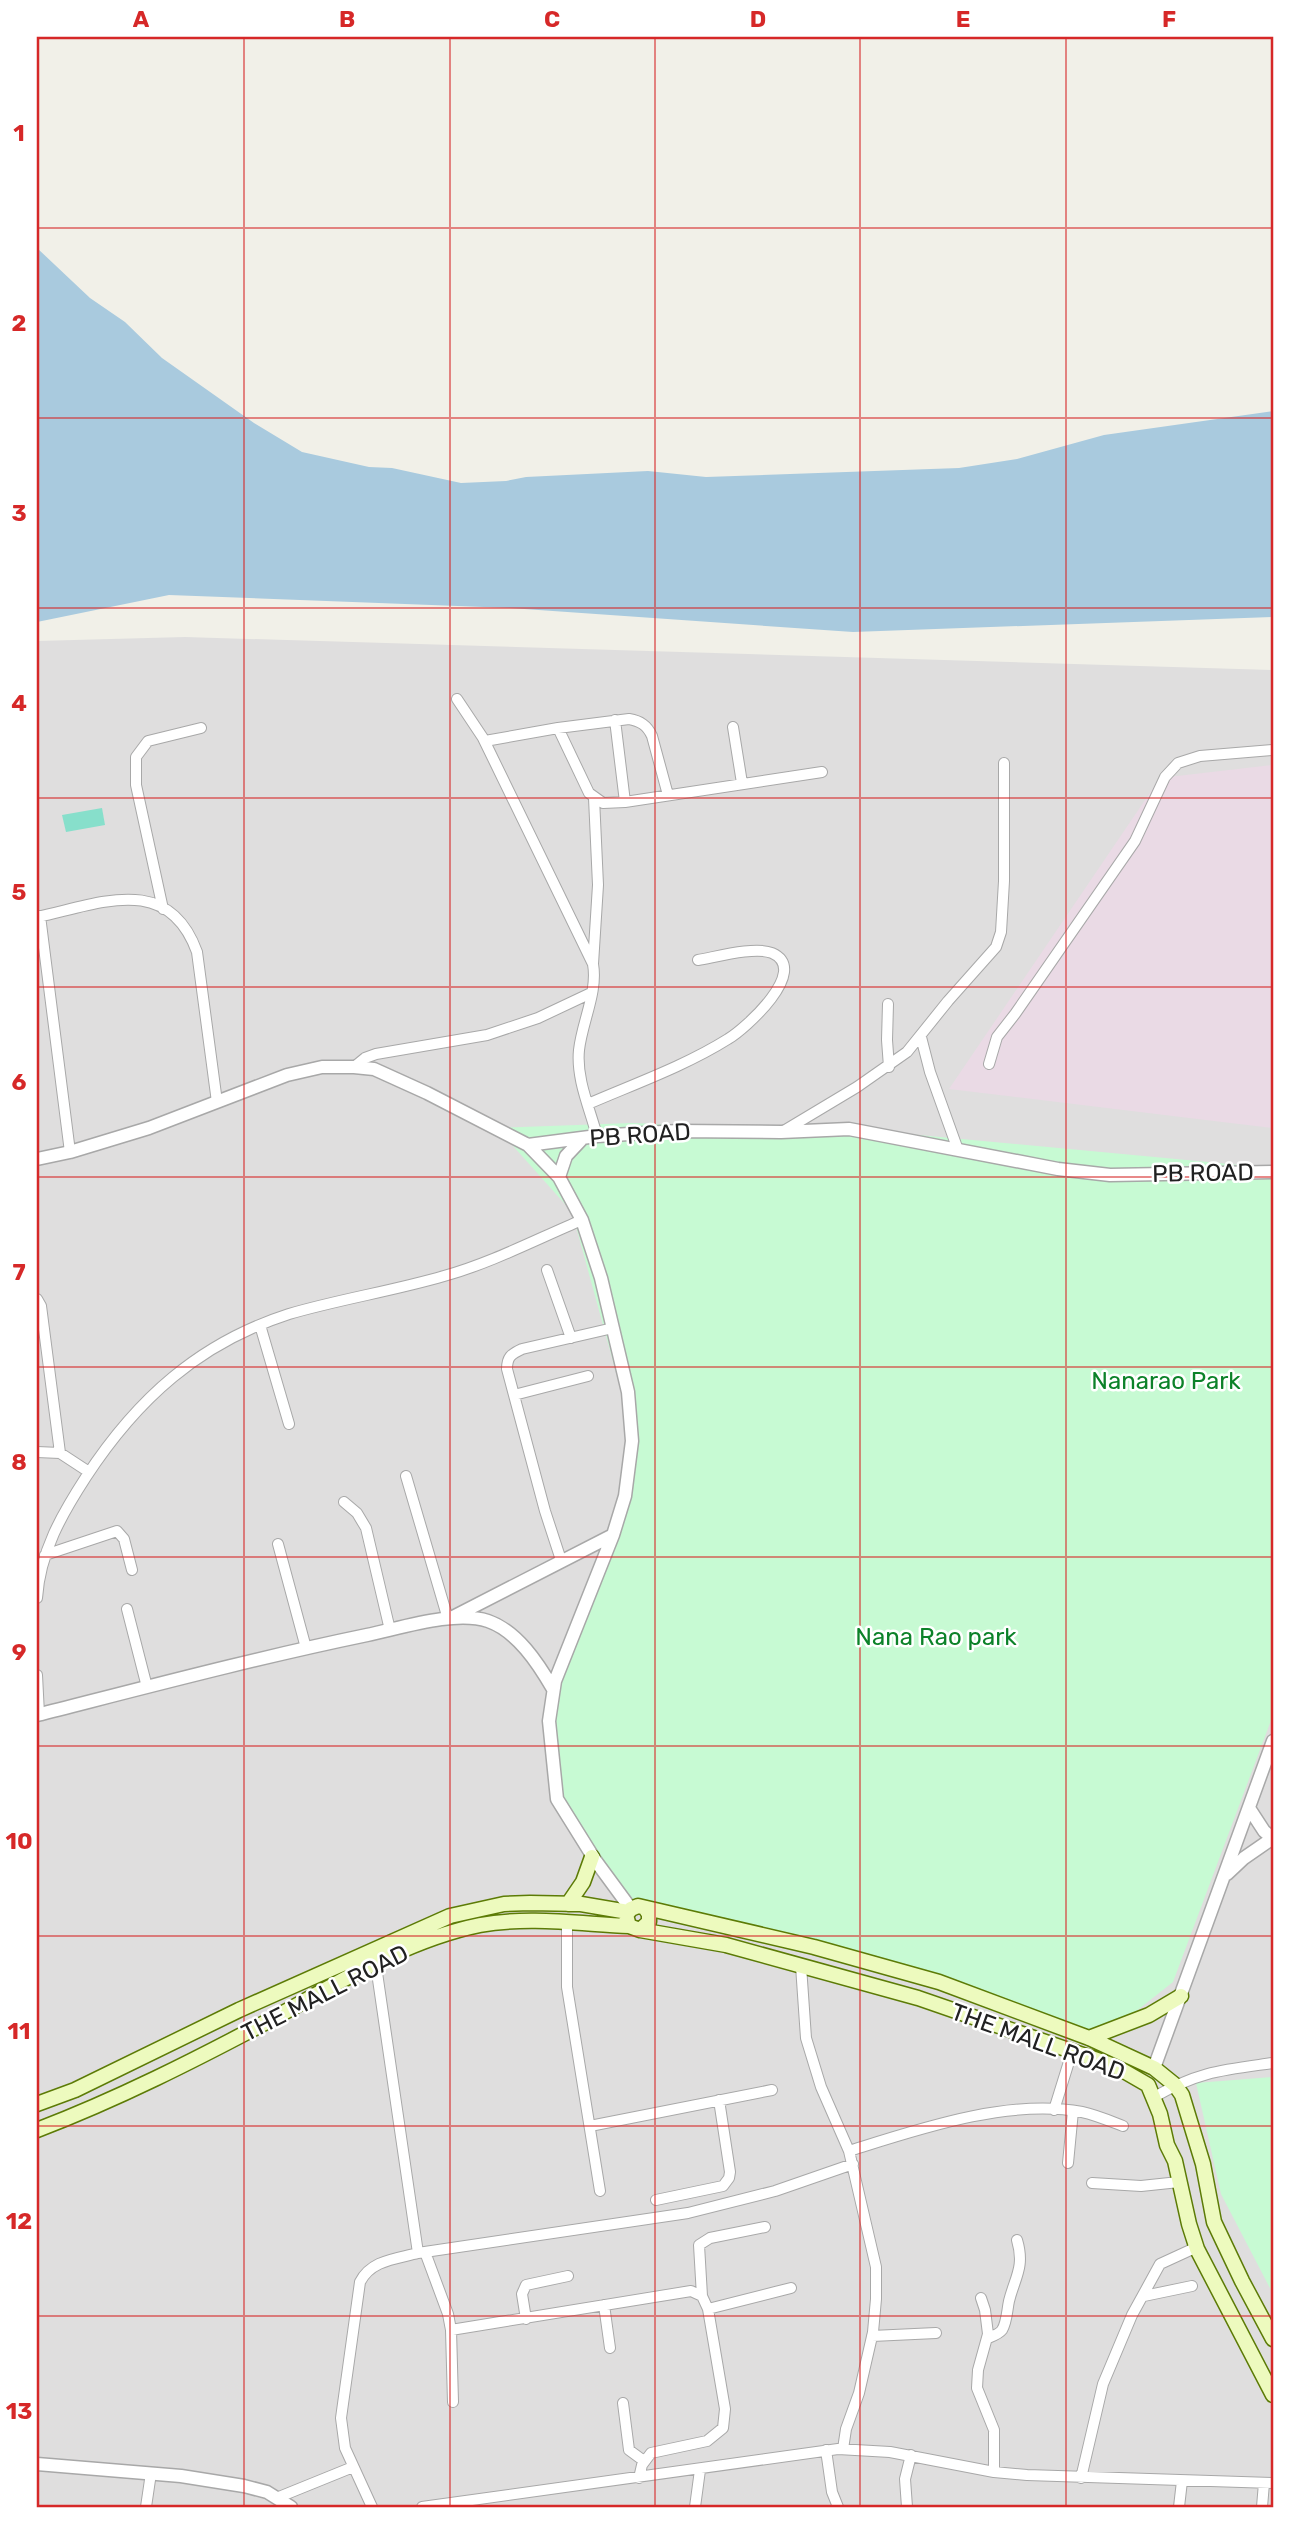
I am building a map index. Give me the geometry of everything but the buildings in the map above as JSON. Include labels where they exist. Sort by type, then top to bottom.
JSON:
[{"type":"main road","points":[[568,1904],[583,1882],[592,1857]]},
{"type":"main road","name":"THE MALL ROAD","points":[[37,2130],[84,2112],[215,2050],[375,1956],[450,1916],[504,1904],[568,1904],[814,1947],[939,1982],[1089,2038],[1154,2068],[1175,2085],[1189,2113],[1203,2164],[1214,2222],[1273,2339]]},
{"type":"main road","name":"THE MALL ROAD","points":[[37,2104],[75,2090],[375,1956],[480,1925],[509,1922],[567,1923],[635,1917],[918,1998],[1115,2067],[1151,2091],[1197,2247],[1273,2395]]},
{"type":"main road","points":[[1089,2038],[1149,2015],[1181,1996]]},
{"type":"main road","points":[[1151,2091],[1154,2068]]},
{"type":"street","points":[[457,699],[485,741],[593,964]]},
{"type":"street","points":[[615,720],[625,802]]},
{"type":"street","points":[[485,741],[558,727],[637,720],[649,729],[668,795]]},
{"type":"street","points":[[558,727],[589,793],[603,803],[822,772]]},
{"type":"street","points":[[733,727],[742,783]]},
{"type":"street","points":[[163,909],[136,785],[136,757],[148,741],[201,728]]},
{"type":"street","points":[[989,1064],[997,1037],[1135,841],[1165,777],[1171,770],[1178,763],[1200,756],[1273,750]]},
{"type":"street","points":[[781,1132],[889,1066],[907,1052],[947,1001],[991,955],[1000,940],[1001,932],[1005,830],[1004,762]]},
{"type":"street","points":[[559,1177],[566,1156],[578,1141],[590,1137],[588,1104],[581,1078],[579,1054],[594,981],[598,885],[594,798]]},
{"type":"street","points":[[70,1152],[38,916],[137,898],[148,900],[163,909],[184,927],[197,952],[217,1102]]},
{"type":"street","points":[[588,1104],[730,1039],[765,1009],[783,974],[779,959],[762,951],[698,960]]},
{"type":"street","points":[[354,1067],[365,1058],[376,1054],[454,1042],[513,1027],[591,993]]},
{"type":"street","points":[[888,1004],[889,1066]]},
{"type":"street","points":[[921,1037],[930,1072],[958,1150]]},
{"type":"street","points":[[37,1159],[149,1128],[287,1075],[322,1067],[354,1067],[374,1069],[528,1145],[559,1177],[582,1220],[601,1278],[628,1392],[632,1434],[628,1482],[612,1535],[553,1689],[549,1721],[554,1791],[561,1808],[592,1857],[635,1917]]},
{"type":"street","name":"PB ROAD","points":[[528,1145],[590,1137],[678,1131],[781,1132],[849,1129],[1058,1169],[1110,1175],[1273,1172]]},
{"type":"street","points":[[37,1598],[37,1582],[45,1555],[65,1509],[122,1426],[158,1387],[188,1364],[260,1325],[289,1315],[444,1276],[582,1220]]},
{"type":"street","points":[[547,1270],[571,1338]]},
{"type":"street","points":[[37,1299],[41,1306],[60,1453]]},
{"type":"street","points":[[260,1325],[289,1424]]},
{"type":"street","points":[[561,1560],[507,1369],[509,1356],[522,1349],[614,1328]]},
{"type":"street","points":[[514,1395],[587,1376]]},
{"type":"street","points":[[37,1452],[60,1453],[89,1472]]},
{"type":"street","points":[[406,1476],[449,1619]]},
{"type":"street","points":[[344,1502],[357,1513],[366,1528],[390,1630]]},
{"type":"street","points":[[45,1555],[117,1531],[124,1539],[132,1570]]},
{"type":"street","points":[[449,1619],[612,1535]]},
{"type":"street","points":[[278,1544],[306,1648]]},
{"type":"street","points":[[127,1609],[147,1687]]},
{"type":"street","points":[[37,1675],[38,1715],[306,1648],[390,1630],[449,1619],[487,1620],[501,1627],[535,1660],[553,1689]]},
{"type":"street","points":[[1154,2068],[1273,1741]]},
{"type":"street","points":[[1225,1876],[1244,1858],[1273,1838],[1264,1831],[1249,1808]]},
{"type":"street","points":[[567,1923],[567,1987],[600,2191]]},
{"type":"street","points":[[375,1956],[421,2253],[445,2303],[451,2330],[453,2402]]},
{"type":"street","points":[[802,1966],[806,2038],[821,2087],[853,2164],[876,2267],[872,2336],[843,2449]]},
{"type":"street","points":[[1054,2110],[1072,2052]]},
{"type":"street","points":[[1151,2091],[1214,2071],[1273,2063]]},
{"type":"street","points":[[75,2090],[84,2112]]},
{"type":"street","points":[[590,2126],[772,2090]]},
{"type":"street","points":[[656,2200],[723,2186],[726,2183],[730,2172],[719,2100]]},
{"type":"street","points":[[849,2151],[983,2114],[1073,2111],[1123,2126]]},
{"type":"street","points":[[1068,2163],[1073,2111]]},
{"type":"street","points":[[372,2507],[345,2448],[341,2418],[360,2282],[364,2274],[378,2264],[421,2253],[688,2213],[775,2191],[853,2164]]},
{"type":"street","points":[[1092,2183],[1140,2186],[1179,2182]]},
{"type":"street","points":[[639,2478],[644,2461],[650,2453],[707,2441],[723,2428],[725,2409],[708,2309],[702,2296],[699,2245],[710,2238],[765,2227]]},
{"type":"street","points":[[988,2338],[1003,2327],[1021,2262],[1017,2240]]},
{"type":"street","points":[[1082,2478],[1104,2384],[1121,2339],[1160,2264],[1197,2247]]},
{"type":"street","points":[[526,2319],[522,2294],[526,2285],[568,2276]]},
{"type":"street","points":[[1144,2296],[1192,2286]]},
{"type":"street","points":[[708,2309],[792,2288]]},
{"type":"street","points":[[451,2330],[691,2291],[702,2296]]},
{"type":"street","points":[[981,2298],[988,2338],[976,2379],[994,2430],[994,2472]]},
{"type":"street","points":[[604,2305],[610,2348]]},
{"type":"street","points":[[872,2336],[936,2333]]},
{"type":"street","points":[[623,2403],[629,2450],[644,2461]]},
{"type":"street","points":[[422,2507],[843,2449],[911,2455],[994,2472],[1082,2478],[1269,2483],[1262,2507]]},
{"type":"street","points":[[826,2450],[832,2493],[838,2507]]},
{"type":"street","points":[[907,2507],[905,2479],[911,2455]]},
{"type":"street","points":[[37,2464],[151,2473],[244,2486],[279,2497],[292,2507]]},
{"type":"street","points":[[279,2497],[353,2468]]},
{"type":"street","points":[[695,2507],[700,2470]]},
{"type":"street","points":[[146,2507],[151,2473]]},
{"type":"street","points":[[1179,2507],[1182,2481]]},
{"type":"shaded area","points":[[185,637],[1273,670],[1273,2507],[37,2507],[37,641]]},
{"type":"shaded area","points":[[1273,765],[1273,1128],[949,1089],[1160,778]]},
{"type":"green space","points":[[102,808],[105,825],[66,832],[62,815]]},
{"type":"green space","name":"Nana Rao park","points":[[632,1123],[897,1133],[1273,1168],[1273,1715],[1173,1982],[1130,2016],[1089,2029],[635,1905],[593,1855],[555,1784],[550,1714],[626,1494],[628,1416],[572,1212],[497,1128]]},
{"type":"green space","points":[[1273,2077],[1273,2294],[1221,2194],[1196,2083]]},
{"type":"water","points":[[37,248],[90,298],[125,322],[162,358],[254,423],[302,452],[461,483],[648,471],[706,477],[959,468],[1017,459],[1104,435],[1273,411],[1273,617],[853,632],[510,608],[169,595],[37,622]]},
{"type":"park label","name":"Nanarao Park","points":[[1166,1381]]}]
